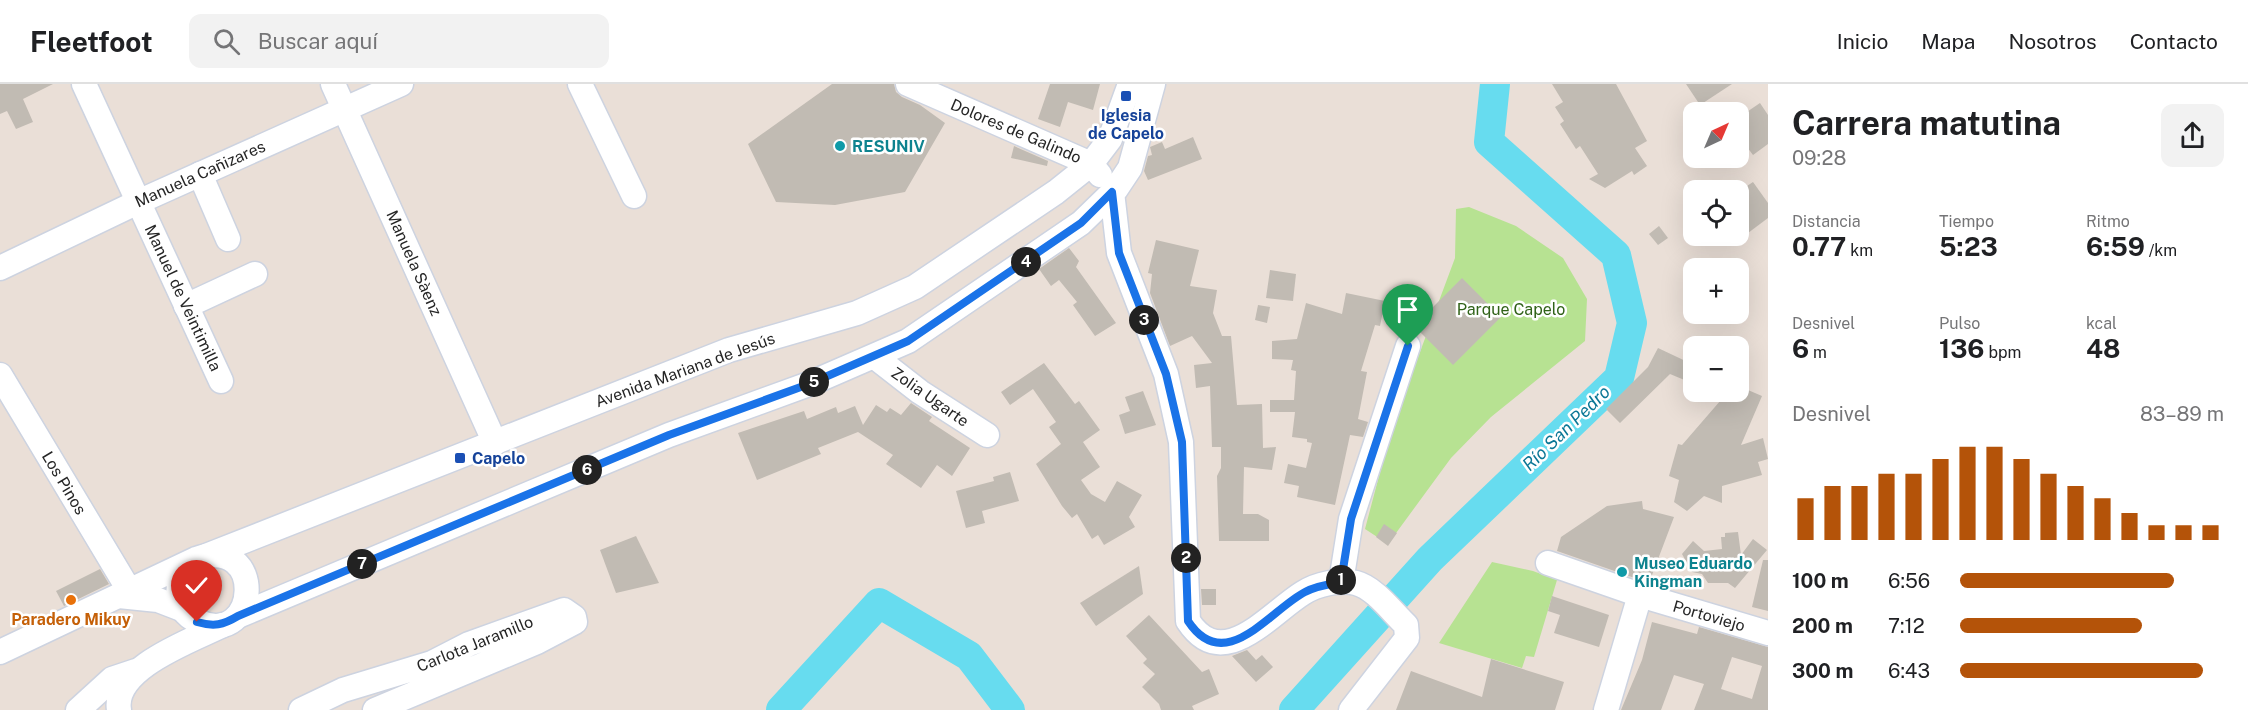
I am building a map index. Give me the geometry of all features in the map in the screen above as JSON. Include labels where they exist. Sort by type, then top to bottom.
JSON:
[{"type":"street","name":"Manuel de Veintimilla","points":[[84,84],[221,381]]},
{"type":"street","name":"Manuela Sàenz","points":[[333,84],[495,443]]},
{"type":"street","name":"Manuela Cañizares","points":[[0,268],[138,202],[401,84]]},
{"type":"street","points":[[580,84],[634,196]]},
{"type":"street","name":"Dolores de Galindo","points":[[909,84],[1091,164],[1112,192]]},
{"type":"street","name":"Avenida Mariana de Jesús","points":[[0,652],[201,557],[729,350],[881,304],[915,287],[1056,192],[1091,164],[1110,140],[1130,84]]},
{"type":"street","points":[[78,710],[112,678],[145,666],[231,620],[669,435],[875,357],[908,341],[941,321],[1081,223],[1112,192],[1130,168],[1153,84]]},
{"type":"street","points":[[200,174],[228,239]]},
{"type":"street","points":[[1112,192],[1119,253],[1166,374],[1182,442],[1188,621],[1197,635],[1209,640],[1229,642],[1250,634],[1304,592],[1341,582],[1358,583],[1370,591],[1406,625],[1408,631],[1407,638],[1351,710]]},
{"type":"street","points":[[186,306],[255,274]]},
{"type":"street","points":[[1341,582],[1351,519],[1408,346]]},
{"type":"street","name":"ZoIia Ugarte","points":[[875,357],[920,392],[987,435]]},
{"type":"street","name":"Los Pinos","points":[[0,375],[123,593]]},
{"type":"street","points":[[119,710],[118,701],[125,685],[182,624],[185,612],[178,588],[187,566],[201,557],[225,558],[241,569],[247,580],[249,593],[246,605],[231,620],[203,624],[185,612],[158,600],[123,593]]},
{"type":"street","name":"Portoviejo","points":[[1548,564],[1640,595],[1768,633]]},
{"type":"street","points":[[1606,710],[1640,595]]},
{"type":"street","name":"Carlota Jaramillo","points":[[301,710],[343,690],[432,663],[469,644],[564,610],[574,617],[575,622],[570,626],[537,642],[375,710]]},
{"type":"green space","name":"Parque Capelo","points":[[1469,207],[1516,226],[1563,258],[1587,299],[1585,341],[1491,417],[1451,458],[1388,544],[1365,529],[1392,427],[1455,258],[1456,209]]},
{"type":"green space","points":[[1492,562],[1533,571],[1557,580],[1534,657],[1526,656],[1522,668],[1439,643]]},
{"type":"building","points":[[0,84],[53,84],[23,99],[33,122],[16,129],[7,111],[0,114]]},
{"type":"building","name":"RESUNIV","points":[[832,84],[894,84],[896,92],[902,97],[920,105],[945,123],[905,192],[835,205],[776,202],[748,144]]},
{"type":"building","points":[[1050,84],[1100,84],[1093,110],[1068,102],[1060,127],[1038,119]]},
{"type":"building","points":[[1552,84],[1616,84],[1647,141],[1635,148],[1647,166],[1634,175],[1632,171],[1605,188],[1589,179],[1598,174],[1580,146],[1576,149],[1560,124],[1564,121],[1555,107],[1563,102]]},
{"type":"building","points":[[1686,84],[1732,84],[1705,102],[1698,102]]},
{"type":"building","points":[[1760,103],[1768,115],[1768,144],[1753,155],[1749,150],[1749,110]]},
{"type":"building","points":[[1193,137],[1202,159],[1148,180],[1144,171],[1148,156],[1152,155],[1150,147],[1162,142],[1165,149]]},
{"type":"building","points":[[1014,146],[1048,161],[1047,166],[1011,158]]},
{"type":"building","points":[[1753,182],[1768,203],[1768,218],[1749,232],[1749,185]]},
{"type":"building","points":[[1659,226],[1668,238],[1658,245],[1649,234]]},
{"type":"building","points":[[1156,240],[1199,250],[1190,286],[1217,290],[1213,313],[1222,336],[1231,336],[1237,405],[1262,404],[1263,448],[1276,447],[1272,470],[1244,467],[1243,514],[1258,514],[1269,520],[1269,541],[1219,541],[1217,476],[1221,468],[1221,447],[1212,447],[1210,386],[1196,388],[1194,365],[1212,363],[1192,336],[1170,346],[1150,293],[1152,274],[1148,273]]},
{"type":"building","points":[[1069,248],[1079,261],[1076,267],[1116,323],[1095,336],[1073,305],[1077,302],[1059,280],[1051,286],[1039,269]]},
{"type":"building","points":[[1270,270],[1296,274],[1293,301],[1266,298]]},
{"type":"building","points":[[1462,278],[1501,317],[1453,365],[1414,326]]},
{"type":"building","points":[[1346,293],[1385,301],[1380,326],[1375,325],[1361,371],[1367,372],[1358,419],[1368,422],[1363,437],[1350,435],[1335,505],[1297,497],[1299,486],[1284,483],[1288,464],[1306,468],[1312,443],[1307,442],[1307,439],[1292,437],[1295,412],[1270,412],[1270,400],[1294,400],[1296,371],[1291,370],[1293,360],[1272,359],[1272,341],[1297,339],[1306,303],[1342,314]]},
{"type":"building","points":[[1258,305],[1270,307],[1267,323],[1255,320]]},
{"type":"building","points":[[1658,348],[1683,360],[1683,379],[1670,374],[1620,423],[1606,409],[1648,367]]},
{"type":"building","points":[[1044,363],[1075,404],[1079,401],[1100,430],[1083,442],[1100,467],[1081,480],[1091,494],[1105,502],[1117,481],[1142,495],[1129,517],[1135,527],[1104,545],[1098,535],[1092,539],[1077,514],[1072,518],[1036,464],[1061,444],[1049,427],[1056,422],[1033,389],[1010,405],[1001,392]]},
{"type":"building","points":[[1749,390],[1762,396],[1741,445],[1763,438],[1768,459],[1758,462],[1762,475],[1722,486],[1722,503],[1704,496],[1687,511],[1674,502],[1679,480],[1669,476],[1678,444],[1682,445],[1719,402],[1749,402]]},
{"type":"building","points":[[1143,391],[1156,425],[1125,434],[1119,415],[1130,411],[1125,397]]},
{"type":"building","points":[[911,403],[932,417],[929,421],[970,448],[952,476],[937,465],[921,488],[886,464],[893,455],[858,432],[818,448],[821,454],[757,480],[738,433],[804,411],[807,419],[836,407],[838,413],[855,406],[863,425],[876,405],[887,412],[890,408],[901,415]]},
{"type":"building","points":[[1010,472],[1019,501],[982,511],[985,523],[966,528],[956,491],[994,481],[993,477]]},
{"type":"building","points":[[1642,501],[1643,509],[1674,517],[1649,583],[1557,551],[1561,537],[1607,506]]},
{"type":"building","points":[[1384,524],[1397,533],[1388,546],[1376,537]]},
{"type":"building","points":[[1738,532],[1741,555],[1753,539],[1767,550],[1735,588],[1728,583],[1708,583],[1702,574],[1692,572],[1682,554],[1693,541],[1704,551],[1722,549],[1721,537],[1725,537],[1725,533]]},
{"type":"building","points":[[636,536],[659,583],[616,593],[600,550]]},
{"type":"building","points":[[1763,560],[1768,560],[1768,611],[1752,607]]},
{"type":"building","points":[[1139,566],[1143,594],[1096,626],[1080,603]]},
{"type":"building","points":[[100,569],[109,584],[64,606],[56,591]]},
{"type":"building","points":[[1201,589],[1216,589],[1216,605],[1202,605]]},
{"type":"building","points":[[1552,596],[1609,615],[1599,647],[1554,633],[1560,615],[1548,611]]},
{"type":"building","points":[[1149,615],[1202,672],[1209,669],[1219,694],[1192,706],[1194,710],[1161,710],[1159,704],[1142,687],[1155,674],[1143,663],[1147,659],[1126,636]]},
{"type":"building","points":[[1652,622],[1697,634],[1699,627],[1768,647],[1768,710],[1694,710],[1704,684],[1674,675],[1661,710],[1621,710],[1642,660]],"holes":[[[1732,657],[1762,666],[1752,699],[1721,689]]]},
{"type":"building","points":[[1247,650],[1256,660],[1262,655],[1273,667],[1256,682],[1232,656]]},
{"type":"building","points":[[1491,659],[1564,682],[1555,710],[1396,710],[1411,671],[1482,697]]},
{"type":"waterway","name":"Río San Pedro","points":[[1294,710],[1430,559],[1619,378],[1632,323],[1616,255],[1489,142],[1495,84]]},
{"type":"waterway","name":"Río San Pedro","points":[[781,710],[879,603],[969,656],[1010,710]]},
{"type":"place","name":"Iglesia de Capelo","points":[[1126,96]]},
{"type":"place","name":"RESUNIV","points":[[840,146]]},
{"type":"place","name":"Capelo","points":[[460,458]]},
{"type":"place","name":"Museo Eduardo Kingman","points":[[1622,572]]},
{"type":"place","name":"Paradero Mikuy","points":[[71,600]]},
{"type":"route","points":[[197,622],[210,626],[223,625],[238,616],[669,435],[809,384],[875,357],[941,321],[1081,223],[1112,192],[1119,253],[1166,374],[1182,442],[1188,621],[1197,635],[1209,640],[1229,642],[1250,634],[1304,592],[1325,584],[1341,582],[1351,519],[1408,346]]}]
